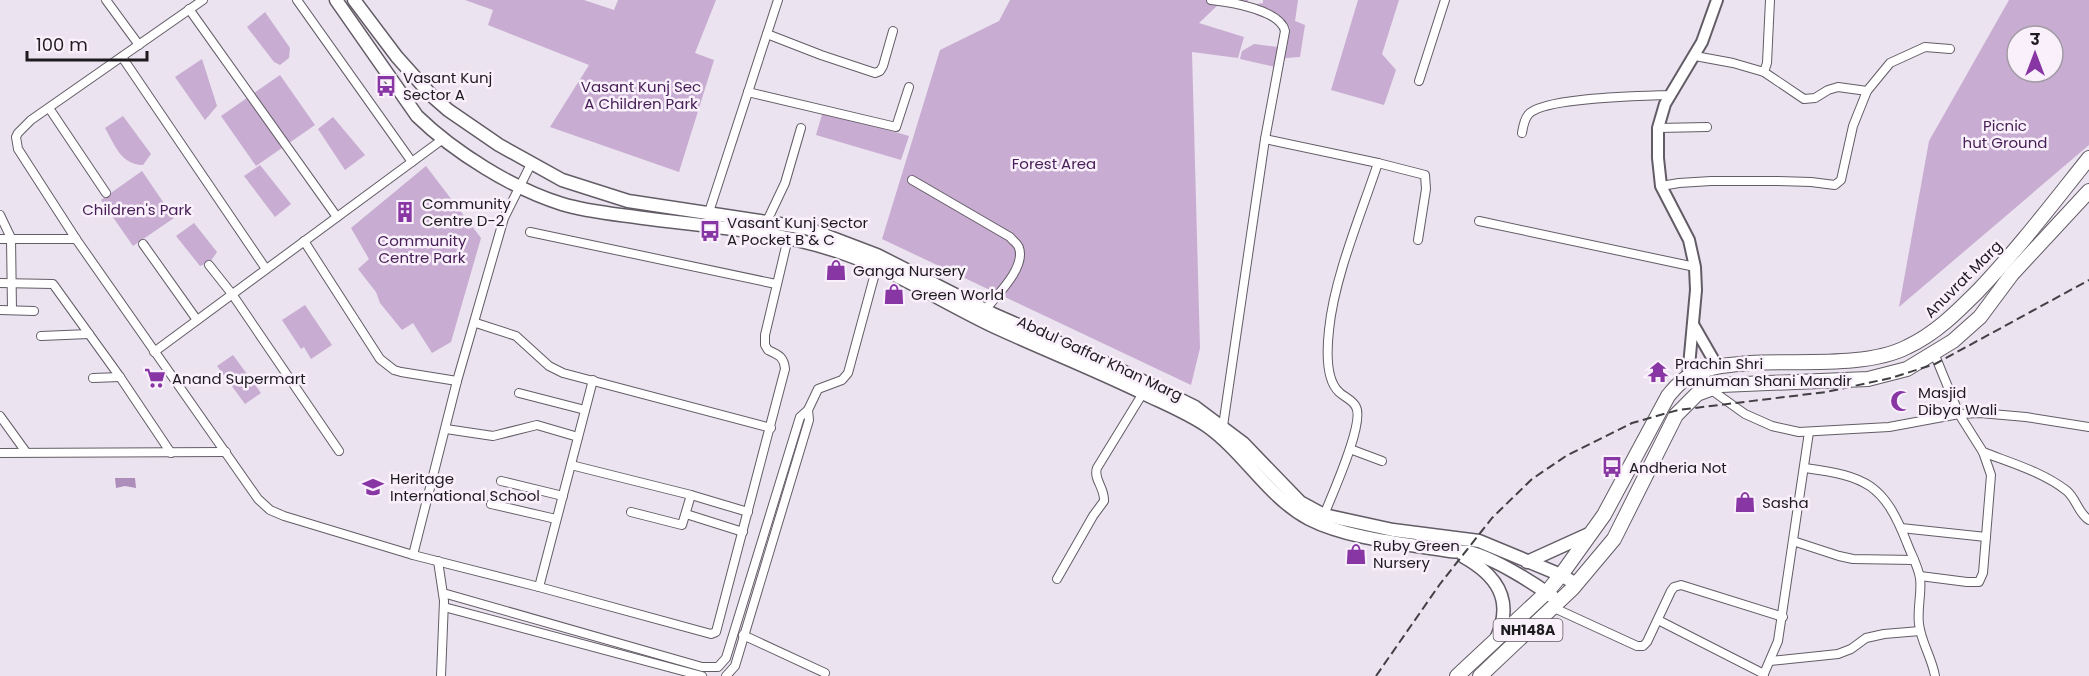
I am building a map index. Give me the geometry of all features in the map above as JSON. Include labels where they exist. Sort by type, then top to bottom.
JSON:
[{"type":"highway","name":"Anuvrat Marg","points":[[1547,592],[1594,531],[1668,396],[1688,377],[1717,366],[1879,357],[1920,341],[1955,314],[2002,266],[2089,158]]},
{"type":"highway","name":"Anuvrat Marg","points":[[1576,584],[1614,538],[1676,415],[1690,399],[1710,388],[1732,384],[1868,379],[1906,369],[1953,341],[1980,317],[2012,274],[2089,191]]},
{"type":"highway","name":"NH148A","points":[[1480,676],[1576,584]]},
{"type":"highway","name":"NH148A","points":[[1456,676],[1547,592]]},
{"type":"main road","name":"Abdul Gaffar Khan Marg","points":[[336,0],[417,116],[443,139],[505,180],[564,205],[788,238],[847,254],[877,266],[995,327],[1080,363],[1206,425],[1239,454],[1288,506],[1308,519],[1341,531],[1381,540],[1470,552],[1514,572],[1547,592],[1555,604]]},
{"type":"main road","name":"Abdul Gaffar Khan Marg","points":[[354,0],[397,57],[447,110],[492,141],[570,183],[628,201],[767,220],[806,228],[877,255],[985,310],[1112,366],[1195,407],[1243,443],[1275,479],[1300,502],[1324,515],[1392,530],[1479,542],[1562,575],[1576,584]]},
{"type":"main road","points":[[1527,562],[1594,531]]},
{"type":"main road","points":[[1455,551],[1480,566],[1496,584],[1502,598],[1503,614],[1497,637]]},
{"type":"street","points":[[105,0],[139,45]]},
{"type":"street","points":[[203,0],[21,129],[16,137],[16,143],[76,239],[258,500],[270,510],[299,522],[413,555],[713,634],[717,629],[786,369],[784,360],[768,350],[765,345],[767,323],[788,238]]},
{"type":"street","points":[[297,0],[412,162]]},
{"type":"street","points":[[363,13],[368,0]]},
{"type":"street","points":[[705,226],[778,0]]},
{"type":"street","points":[[1211,0],[1229,2],[1269,14],[1277,18],[1284,26],[1284,38],[1265,139],[1223,426]]},
{"type":"street","points":[[1419,81],[1445,0]]},
{"type":"street","points":[[1688,377],[1696,290],[1695,267],[1689,240],[1661,186],[1658,128],[1665,104],[1695,56],[1707,31],[1717,0]]},
{"type":"street","points":[[1764,72],[1767,63],[1770,0]]},
{"type":"street","points":[[189,9],[337,217]]},
{"type":"street","points":[[767,34],[875,73],[883,66],[893,31]]},
{"type":"street","points":[[1661,186],[1711,181],[1795,181],[1838,184],[1853,126],[1868,91],[1890,63],[1925,47],[1950,49]]},
{"type":"street","points":[[1695,56],[1764,72],[1804,99],[1815,98],[1827,90],[1838,87],[1868,91]]},
{"type":"street","points":[[122,57],[266,269]]},
{"type":"street","points":[[748,92],[896,127],[909,87]]},
{"type":"street","points":[[1522,133],[1528,115],[1545,106],[1591,99],[1671,95]]},
{"type":"street","points":[[49,108],[106,193]]},
{"type":"street","points":[[1658,128],[1707,127]]},
{"type":"street","points":[[767,220],[785,183],[801,128]]},
{"type":"street","points":[[154,352],[443,139]]},
{"type":"street","points":[[1265,139],[1419,172],[1425,176],[1426,189],[1418,240]]},
{"type":"street","points":[[1324,515],[1350,449],[1357,418],[1357,408],[1339,393],[1331,380],[1329,331],[1343,271],[1377,163]]},
{"type":"street","points":[[413,555],[457,381],[476,323],[504,218],[531,164]]},
{"type":"street","points":[[912,180],[1010,237],[1017,244],[1020,255],[1019,264],[1013,276],[985,310]]},
{"type":"street","points":[[0,215],[11,238],[12,310]]},
{"type":"street","points":[[1479,222],[1695,267]]},
{"type":"street","points":[[530,232],[776,284]]},
{"type":"street","points":[[0,239],[76,239]]},
{"type":"street","points":[[304,241],[380,359],[394,370],[457,381]]},
{"type":"street","points":[[143,244],[197,320]]},
{"type":"street","points":[[209,265],[232,294],[339,451]]},
{"type":"street","points":[[443,593],[702,667],[718,667],[726,658],[801,417],[808,410],[818,389],[842,380],[848,373],[877,266]]},
{"type":"street","points":[[0,283],[53,284],[171,453]]},
{"type":"street","points":[[0,310],[34,311]]},
{"type":"street","points":[[476,323],[520,339],[534,354],[556,370],[771,428]]},
{"type":"street","points":[[1692,323],[1717,366]]},
{"type":"street","points":[[41,336],[89,334]]},
{"type":"street","points":[[1920,576],[1979,582],[1983,573],[1991,484],[1983,452],[1959,414],[1934,353]]},
{"type":"street","points":[[93,378],[120,377]]},
{"type":"street","points":[[539,587],[593,380]]},
{"type":"street","points":[[1710,388],[1745,414],[1790,430],[1809,432],[1889,427],[1959,414],[1996,413],[2089,428]]},
{"type":"street","points":[[519,393],[585,410]]},
{"type":"street","points":[[1057,579],[1104,501],[1103,489],[1096,476],[1097,468],[1143,393]]},
{"type":"street","points":[[726,676],[735,666],[809,420],[808,410]]},
{"type":"street","points":[[0,416],[26,452]]},
{"type":"street","points":[[446,429],[493,436],[537,425],[578,437]]},
{"type":"street","points":[[1658,620],[1763,675],[1778,641],[1809,432]]},
{"type":"street","points":[[1350,449],[1382,461]]},
{"type":"street","points":[[0,453],[226,452]]},
{"type":"street","points":[[1983,452],[2048,479],[2068,492],[2076,502],[2079,511],[2089,520]]},
{"type":"street","points":[[571,465],[691,495],[748,512]]},
{"type":"street","points":[[1805,468],[1836,472],[1863,482],[1884,498],[1901,528],[1920,576],[1918,608],[1920,632],[1934,665],[1935,676]]},
{"type":"street","points":[[501,481],[563,496]]},
{"type":"street","points":[[631,512],[679,525],[684,522],[691,495]]},
{"type":"street","points":[[491,504],[556,519]]},
{"type":"street","points":[[686,514],[743,532]]},
{"type":"street","points":[[1901,528],[1986,537]]},
{"type":"street","points":[[1793,541],[1853,559],[1914,560]]},
{"type":"street","points":[[438,561],[444,607],[441,676]]},
{"type":"street","points":[[1555,604],[1637,646],[1643,646],[1647,642],[1671,591],[1674,587],[1681,585],[1782,617]]},
{"type":"street","points":[[444,607],[702,676]]},
{"type":"street","points":[[1770,661],[1838,654],[1851,650],[1864,639],[1872,636],[1920,632]]},
{"type":"street","points":[[743,635],[825,673]]},
{"type":"green space","name":"Vasant Kunj Sec A Children Park","points":[[465,0],[584,0],[614,10],[618,0],[716,0],[695,53],[714,60],[679,172],[550,127],[589,65],[488,25],[493,10]]},
{"type":"green space","name":"Forest Area","points":[[1010,0],[1248,0],[1246,11],[1219,4],[1199,23],[1244,37],[1238,58],[1192,52],[1200,348],[1191,385],[882,239],[940,50],[999,21]]},
{"type":"green space","points":[[1263,0],[1298,0],[1295,21],[1305,25],[1300,57],[1286,58],[1275,67],[1240,59],[1242,51],[1254,44],[1287,48],[1290,27],[1256,15],[1251,5],[1263,3]]},
{"type":"green space","points":[[1358,0],[1399,0],[1382,54],[1396,70],[1384,105],[1331,90]]},
{"type":"green space","name":"Picnic hut Ground","points":[[2009,0],[2089,0],[2089,145],[1899,307],[1929,141]]},
{"type":"green space","points":[[265,12],[290,48],[289,58],[280,65],[274,62],[247,27]]},
{"type":"green space","points":[[202,59],[217,106],[205,120],[175,77]]},
{"type":"green space","points":[[280,75],[315,125],[256,166],[221,116]]},
{"type":"green space","points":[[823,111],[909,136],[901,160],[816,135]]},
{"type":"green space","points":[[123,116],[151,154],[143,165],[129,162],[124,158],[105,128]]},
{"type":"green space","points":[[333,117],[365,155],[345,170],[318,129]]},
{"type":"green space","points":[[260,165],[291,204],[275,217],[244,176]]},
{"type":"green space","name":"Community Centre Park","points":[[426,166],[481,238],[451,342],[432,353],[413,323],[402,330],[380,303],[376,292],[358,269],[369,259],[351,228]]},
{"type":"green space","name":"Children's Park","points":[[142,171],[174,218],[133,246],[101,200]]},
{"type":"green space","points":[[194,223],[217,252],[210,262],[200,266],[176,236]]},
{"type":"green space","points":[[305,305],[332,345],[311,359],[304,347],[301,349],[282,320]]},
{"type":"green space","points":[[233,355],[261,393],[245,404],[217,366]]},
{"type":"shaded area","points":[[115,478],[135,478],[136,488],[125,486],[116,488]]},
{"type":"railway","points":[[1376,676],[1440,584],[1492,518],[1532,479],[1566,456],[1632,423],[1678,410],[1826,392],[1891,378],[1935,364],[2089,280]]},
{"type":"place","name":"Vasant Kunj Sector A","points":[[386,86]]},
{"type":"place","name":"Community Centre D-2","points":[[405,212]]},
{"type":"place","name":"Vasant Kunj Sector A Pocket B & C","points":[[710,231]]},
{"type":"place","name":"Ganga Nursery","points":[[836,270]]},
{"type":"place","name":"Green World","points":[[894,294]]},
{"type":"place","name":"Prachin Shri Hanuman Shani Mandir","points":[[1658,372]]},
{"type":"place","name":"Anand Supermart","points":[[155,378]]},
{"type":"place","name":"Masjid Dibya Wali","points":[[1901,401]]},
{"type":"place","name":"Andheria Not","points":[[1612,467]]},
{"type":"place","name":"Heritage International School","points":[[373,487]]},
{"type":"place","name":"Sasha","points":[[1745,502]]},
{"type":"place","name":"Ruby Green Nursery","points":[[1356,554]]}]
